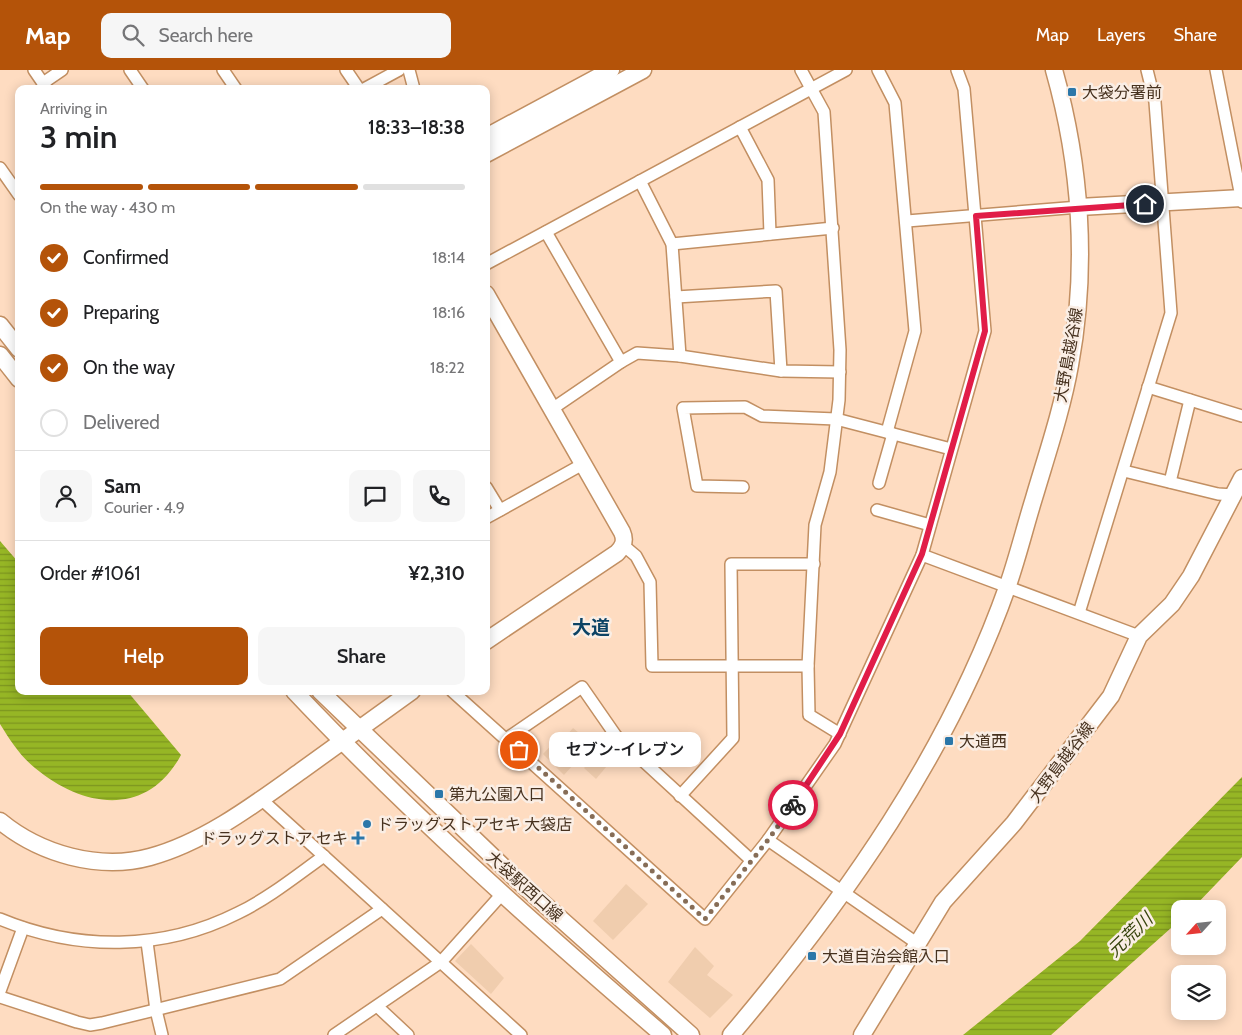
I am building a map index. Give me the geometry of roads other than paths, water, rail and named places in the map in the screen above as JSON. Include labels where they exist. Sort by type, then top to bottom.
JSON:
[{"type":"street","points":[[34,70],[44,85]]},
{"type":"street","points":[[46,85],[62,70]]},
{"type":"street","points":[[130,70],[140,85]]},
{"type":"street","points":[[223,70],[233,85]]},
{"type":"street","points":[[346,70],[356,85]]},
{"type":"street","points":[[371,85],[399,70]]},
{"type":"street","points":[[409,70],[413,85]]},
{"type":"street","points":[[490,135],[611,70]]},
{"type":"street","points":[[490,152],[643,70]]},
{"type":"street","points":[[801,70],[824,112],[833,228],[840,372],[830,472],[815,524],[808,666],[809,715],[840,734]]},
{"type":"street","points":[[490,262],[846,70]]},
{"type":"street","points":[[878,70],[895,103],[907,221],[915,332],[879,483]]},
{"type":"street","points":[[456,695],[705,919],[768,840],[840,734],[922,554],[985,331],[964,89],[957,70]]},
{"type":"street","name":"大野島越谷線","points":[[731,1035],[844,892],[887,829],[923,770],[955,708],[1008,585],[1052,438],[1070,365],[1080,272],[1079,207],[1068,132],[1054,70]]},
{"type":"street","points":[[1079,613],[1171,313],[1161,203],[1155,102],[1147,70]]},
{"type":"street","points":[[1216,70],[1242,202]]},
{"type":"street","points":[[740,127],[768,180],[770,234]]},
{"type":"street","points":[[0,168],[15,189]]},
{"type":"street","points":[[640,181],[672,244],[680,356]]},
{"type":"street","points":[[907,221],[1079,207],[1242,198]]},
{"type":"street","points":[[672,244],[833,228]]},
{"type":"street","points":[[546,232],[620,362]]},
{"type":"street","points":[[676,297],[776,291],[781,371]]},
{"type":"street","points":[[490,301],[622,532],[624,545],[636,556],[650,582],[652,666],[808,666]]},
{"type":"street","points":[[0,325],[15,344]]},
{"type":"street","points":[[552,410],[620,362],[637,353],[680,356],[781,371],[840,372]]},
{"type":"street","points":[[0,355],[15,374]]},
{"type":"street","points":[[1148,387],[1242,416]]},
{"type":"street","points":[[1170,482],[1190,400]]},
{"type":"street","points":[[742,486],[697,486],[683,408],[745,407],[762,416],[836,419],[951,449]]},
{"type":"street","points":[[490,516],[583,464]]},
{"type":"street","points":[[1124,470],[1218,494],[1234,495]]},
{"type":"street","name":"大野島越谷線","points":[[862,1035],[943,902],[1014,823],[1111,696],[1139,636],[1172,604],[1191,576],[1242,478]]},
{"type":"street","points":[[490,494],[500,510]]},
{"type":"street","points":[[877,510],[930,525]]},
{"type":"street","points":[[490,638],[617,553],[624,545]]},
{"type":"street","points":[[922,554],[1139,636]]},
{"type":"street","points":[[680,796],[732,738],[731,564],[814,564]]},
{"type":"street","points":[[506,739],[582,688],[616,736],[751,860]]},
{"type":"street","name":"大袋駅西口線","points":[[298,695],[341,742],[502,894],[663,1035]]},
{"type":"street","name":"大袋駅西口線","points":[[324,695],[358,730],[516,879],[692,1035]]},
{"type":"street","points":[[0,821],[12,831],[46,850],[78,858],[112,861],[148,858],[180,847],[261,799],[406,695]]},
{"type":"street","points":[[261,799],[520,1035]]},
{"type":"street","points":[[768,840],[918,944]]},
{"type":"street","points":[[0,919],[23,928],[72,940],[104,943],[147,942],[198,929],[239,913],[268,896],[324,856]]},
{"type":"street","points":[[334,1035],[378,1007],[441,962],[502,894]]},
{"type":"street","points":[[0,997],[90,1030],[156,1010],[280,979],[382,909]]},
{"type":"street","points":[[0,991],[23,928]]},
{"type":"street","points":[[147,942],[156,1010],[162,1035]]},
{"type":"street","points":[[378,1007],[408,1035]]},
{"type":"water","points":[[0,541],[15,558],[15,695],[130,695],[181,755],[167,775],[151,789],[133,797],[113,800],[93,798],[73,792],[54,782],[35,768],[16,748],[0,724]]},
{"type":"water","name":"元荒川","points":[[1242,777],[1242,857],[1201,900],[1171,900],[1171,928],[1051,1035],[963,1035],[1080,941]]},
{"type":"place","name":"大袋分署前","points":[[1072,92]]},
{"type":"place","name":"大道西","points":[[949,741]]},
{"type":"place","name":"セブン-イレブン","points":[[519,750]]},
{"type":"place","name":"第九公園入口","points":[[439,794]]},
{"type":"place","name":"ドラッグストアセキ 大袋店","points":[[367,824]]},
{"type":"place","name":"ドラッグストア セキ","points":[[358,838]]},
{"type":"place","name":"大道自治会館入口","points":[[812,956]]},
{"type":"district","name":"大道","points":[[591,627]]}]
